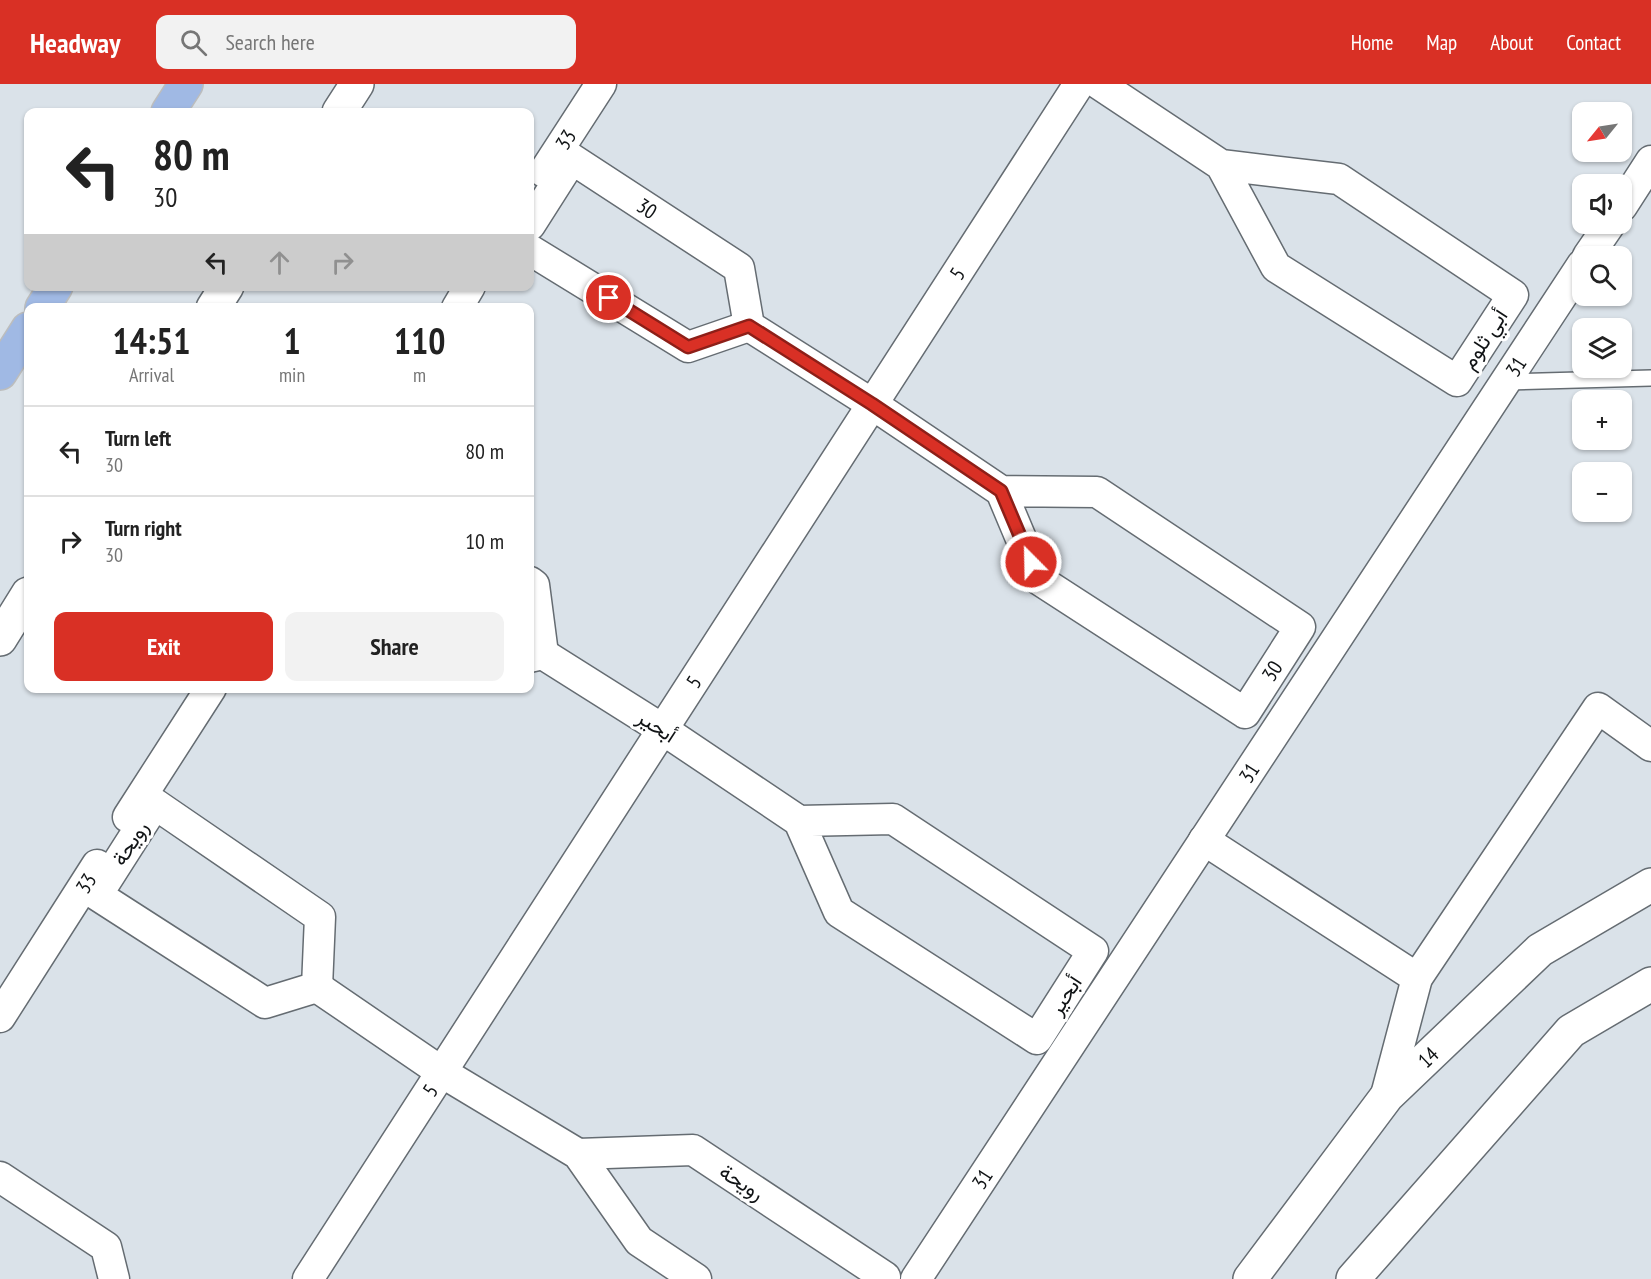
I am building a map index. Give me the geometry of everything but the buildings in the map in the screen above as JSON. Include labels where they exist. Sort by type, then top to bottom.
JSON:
[{"type":"main road","points":[[171,108],[186,84]]},
{"type":"main road","points":[[0,373],[24,335]]},
{"type":"street","points":[[342,108],[357,84]]},
{"type":"street","name":"33","points":[[534,189],[601,84]]},
{"type":"street","name":"5","points":[[308,1279],[1080,84]]},
{"type":"street","name":"أبي ثلوم","points":[[1099,84],[1221,165],[1339,179],[1513,295],[1457,381],[1276,267],[1221,165]]},
{"type":"street","name":"30","points":[[534,219],[572,159],[739,267],[749,326]]},
{"type":"street","points":[[1632,190],[1651,161]]},
{"type":"street","points":[[534,252],[688,347],[749,326],[872,404],[1001,491]]},
{"type":"street","name":"31","points":[[916,1279],[1572,280]]},
{"type":"street","name":"30","points":[[1001,491],[1097,492],[1300,627],[1245,713],[1038,579],[1001,491]]},
{"type":"street","name":"أبحير","points":[[534,585],[536,655],[662,729],[799,821],[839,912],[1037,1039],[1093,951],[893,819],[799,821]]},
{"type":"street","points":[[0,639],[24,600]]},
{"type":"street","name":"33","points":[[0,1017],[208,693]]},
{"type":"street","points":[[1385,1099],[1417,978],[1598,708],[1651,746]]},
{"type":"street","name":"رويحة","points":[[155,804],[320,917],[317,987],[265,1003],[96,895],[155,804]]},
{"type":"street","points":[[1204,840],[1417,978]]},
{"type":"street","name":"14","points":[[1250,1279],[1385,1099],[1540,950],[1651,885]]},
{"type":"street","points":[[1353,1279],[1571,1031],[1651,984]]},
{"type":"street","points":[[317,987],[443,1073],[578,1154],[639,1241],[696,1279]]},
{"type":"street","name":"رويحة","points":[[578,1154],[693,1150],[885,1277],[884,1279]]},
{"type":"street","points":[[0,1178],[106,1247],[114,1279]]},
{"type":"lane","points":[[1506,382],[1651,378]]},
{"type":"route","points":[[609,298],[688,347],[749,326],[872,404],[1001,491],[1031,562]]}]
